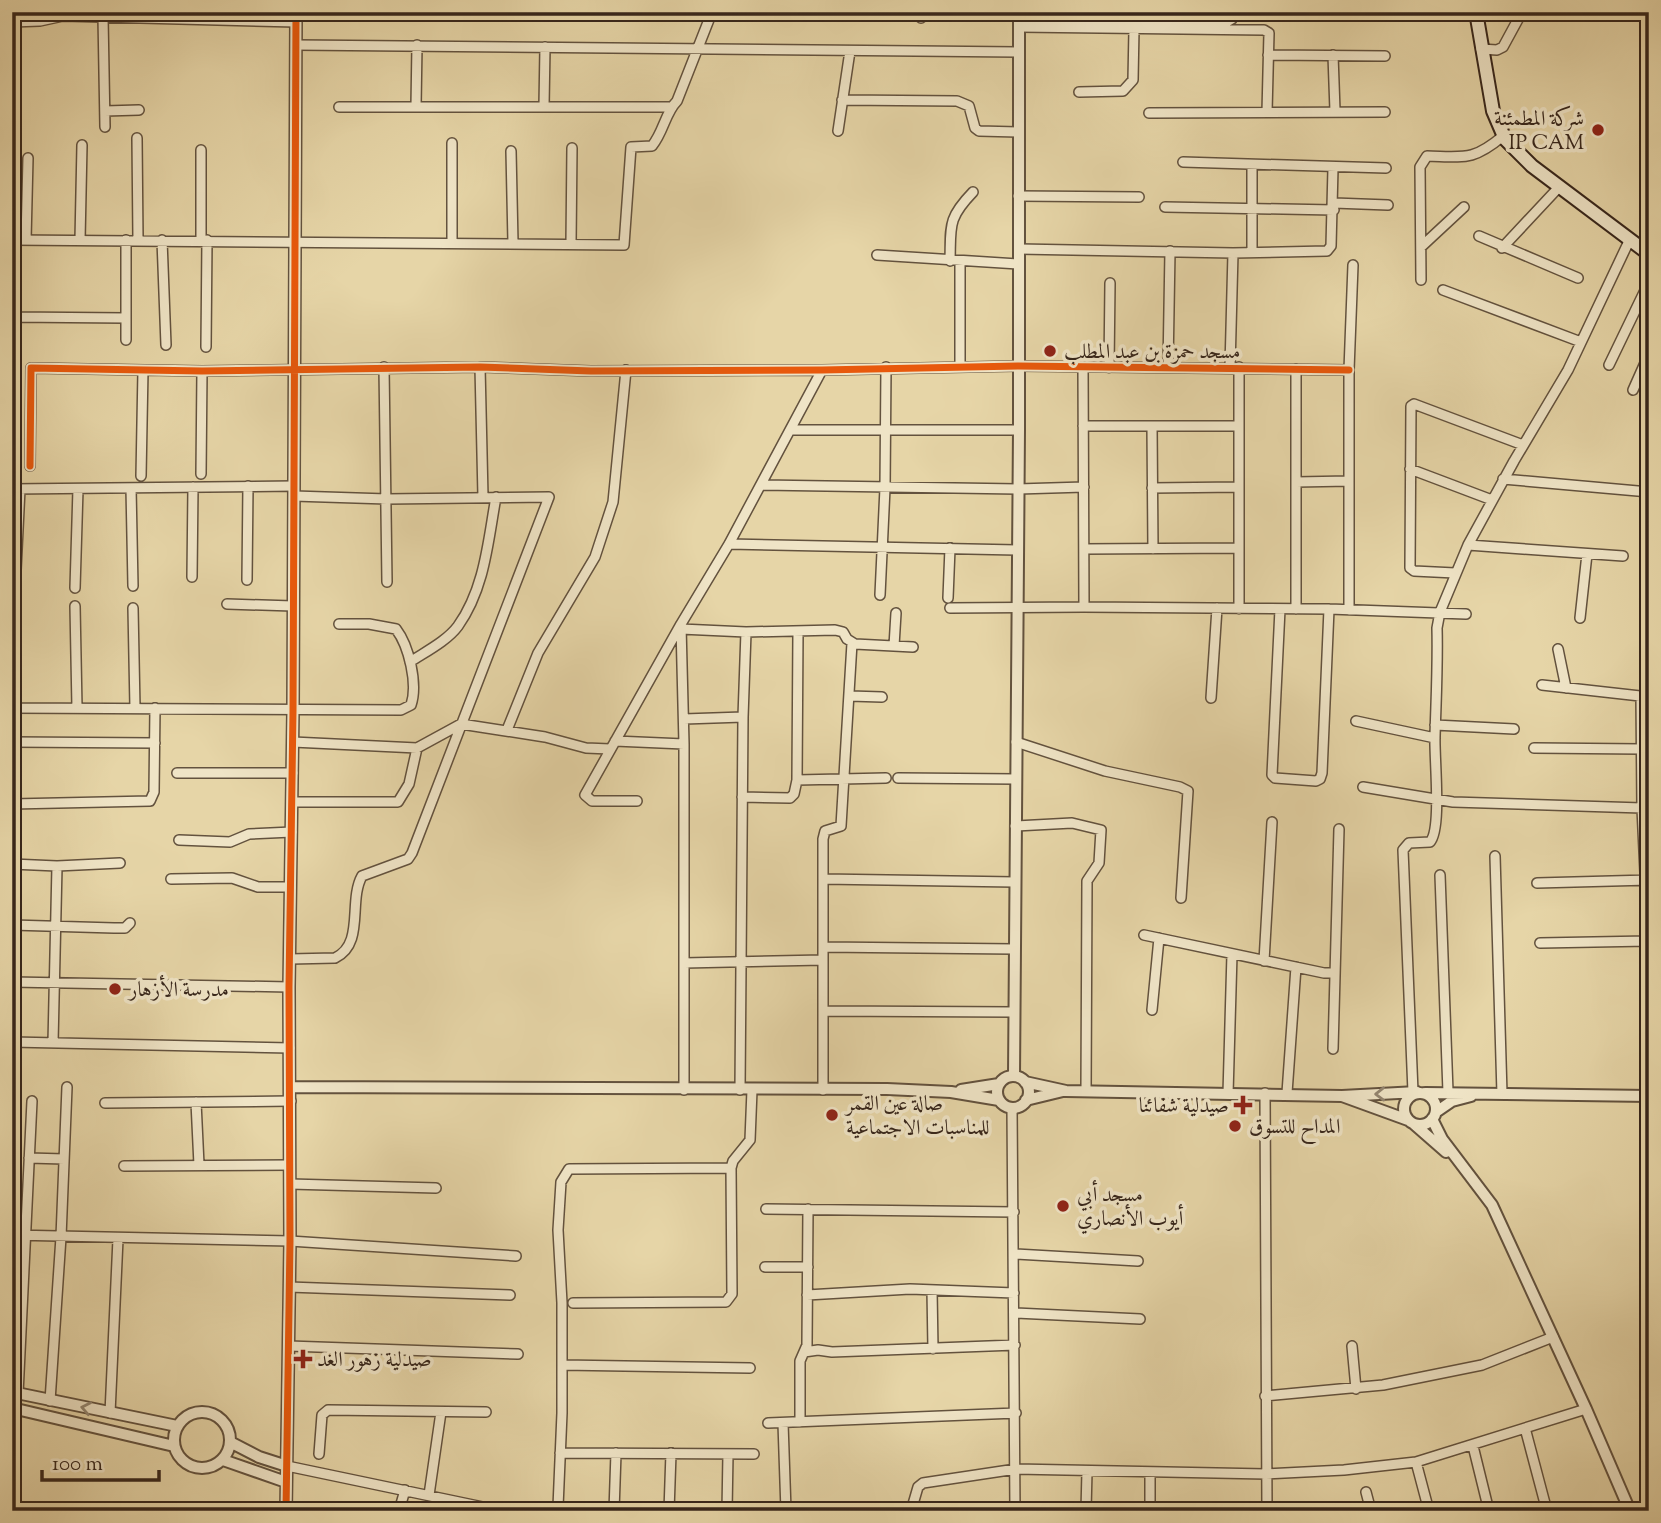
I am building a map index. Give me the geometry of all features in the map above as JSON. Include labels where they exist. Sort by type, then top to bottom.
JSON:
[{"type":"main road","points":[[1476,12],[1493,111],[1503,136],[1520,156],[1649,254]]},
{"type":"street","points":[[12,240],[624,245],[631,147],[653,146],[662,133],[712,12]]},
{"type":"street","points":[[1019,19],[1227,22],[1232,19],[1234,12]]},
{"type":"street","points":[[1481,49],[1497,50],[1503,47],[1522,12]]},
{"type":"street","points":[[12,22],[40,21],[63,16],[296,17],[293,773],[289,987],[291,1101],[286,1511]]},
{"type":"street","points":[[103,17],[105,127]]},
{"type":"street","points":[[1019,19],[1134,29],[1264,30],[1269,33],[1267,112]]},
{"type":"street","points":[[1014,1076],[1019,19]]},
{"type":"street","points":[[1079,92],[1123,91],[1129,86],[1133,79],[1134,29]]},
{"type":"street","points":[[296,45],[1019,52]]},
{"type":"street","points":[[416,106],[417,45]]},
{"type":"street","points":[[544,106],[545,47]]},
{"type":"street","points":[[838,131],[850,51]]},
{"type":"street","points":[[1268,55],[1385,56]]},
{"type":"street","points":[[1334,55],[1335,111]]},
{"type":"street","points":[[842,100],[957,101],[969,106],[975,128],[979,131],[1018,132]]},
{"type":"street","points":[[339,107],[671,107]]},
{"type":"street","points":[[105,111],[139,110]]},
{"type":"street","points":[[1149,113],[1385,112]]},
{"type":"street","points":[[1421,280],[1420,167],[1425,158],[1471,157],[1503,136]]},
{"type":"street","points":[[137,138],[138,240]]},
{"type":"street","points":[[452,143],[452,243]]},
{"type":"street","points":[[80,240],[82,145]]},
{"type":"street","points":[[571,243],[572,148]]},
{"type":"street","points":[[201,150],[206,347]]},
{"type":"street","points":[[511,151],[513,243]]},
{"type":"street","points":[[26,240],[28,158]]},
{"type":"street","points":[[1183,162],[1386,168]]},
{"type":"street","points":[[1252,166],[1252,252]]},
{"type":"street","points":[[1019,248],[1233,253],[1330,250],[1334,168]]},
{"type":"street","points":[[1503,248],[1560,186]]},
{"type":"street","points":[[960,366],[951,221],[958,208],[973,192]]},
{"type":"street","points":[[1018,196],[1139,197]]},
{"type":"street","points":[[1165,207],[1252,209],[1388,205]]},
{"type":"street","points":[[1421,247],[1464,206]]},
{"type":"street","points":[[1479,236],[1578,278]]},
{"type":"street","points":[[1418,1093],[1403,850],[1409,844],[1433,840],[1436,800],[1437,628],[1440,612],[1468,545],[1503,479],[1565,376],[1630,239]]},
{"type":"street","points":[[126,240],[126,340]]},
{"type":"street","points":[[162,240],[166,345]]},
{"type":"street","points":[[1168,368],[1170,251]]},
{"type":"street","points":[[1233,253],[1239,426],[1239,609]]},
{"type":"street","points":[[877,255],[1019,264]]},
{"type":"street","points":[[1349,610],[1349,370],[1353,265]]},
{"type":"street","points":[[1609,365],[1649,282]]},
{"type":"street","points":[[1109,368],[1110,283]]},
{"type":"street","points":[[1443,290],[1581,342]]},
{"type":"street","points":[[13,355],[12,315],[126,318]]},
{"type":"street","points":[[1633,390],[1649,354]]},
{"type":"street","points":[[30,466],[31,368],[202,371],[480,367],[591,371],[1018,366],[1349,370]]},
{"type":"street","points":[[480,367],[483,497]]},
{"type":"street","points":[[1083,367],[1084,607]]},
{"type":"street","points":[[384,368],[387,582]]},
{"type":"street","points":[[880,595],[884,547],[886,368]]},
{"type":"street","points":[[1296,369],[1296,609]]},
{"type":"street","points":[[141,476],[143,370]]},
{"type":"street","points":[[507,730],[538,653],[595,557],[613,502],[626,370]]},
{"type":"street","points":[[637,801],[597,801],[586,797],[762,485],[822,370]]},
{"type":"street","points":[[201,474],[202,371]]},
{"type":"street","points":[[1455,573],[1415,571],[1410,568],[1411,409],[1414,404],[1523,445]]},
{"type":"street","points":[[1083,426],[1239,426]]},
{"type":"street","points":[[1152,426],[1153,549]]},
{"type":"street","points":[[791,430],[1019,430]]},
{"type":"street","points":[[1410,469],[1492,500]]},
{"type":"street","points":[[1503,479],[1649,492]]},
{"type":"street","points":[[1296,482],[1349,481]]},
{"type":"street","points":[[762,485],[1018,489],[1084,487]]},
{"type":"street","points":[[247,580],[248,486]]},
{"type":"street","points":[[15,590],[16,489],[248,486],[387,499],[549,497],[412,853],[408,859],[373,871],[360,880],[349,947],[335,958],[290,959]]},
{"type":"street","points":[[192,578],[193,487]]},
{"type":"street","points":[[1152,488],[1239,487]]},
{"type":"street","points":[[131,488],[133,586]]},
{"type":"street","points":[[75,588],[78,489]]},
{"type":"street","points":[[410,662],[457,627],[475,593],[484,568],[496,497]]},
{"type":"street","points":[[729,544],[1017,550]]},
{"type":"street","points":[[1468,545],[1623,556]]},
{"type":"street","points":[[950,548],[949,603],[1016,607],[1329,609],[1466,614]]},
{"type":"street","points":[[1084,549],[1239,548]]},
{"type":"street","points":[[1580,618],[1587,554]]},
{"type":"street","points":[[1649,591],[1645,599],[1649,605]]},
{"type":"street","points":[[227,604],[293,606]]},
{"type":"street","points":[[75,606],[77,708]]},
{"type":"street","points":[[16,607],[13,708],[293,711],[401,710],[411,705],[415,694],[410,662],[403,639],[396,629],[369,624],[339,624]]},
{"type":"street","points":[[133,608],[135,708]]},
{"type":"street","points":[[1211,698],[1217,608]]},
{"type":"street","points":[[1280,609],[1272,775],[1275,778],[1316,781],[1322,773],[1329,609]]},
{"type":"street","points":[[894,646],[896,613]]},
{"type":"street","points":[[681,627],[746,632],[840,631],[852,643],[913,647]]},
{"type":"street","points":[[681,627],[684,719],[684,1090]]},
{"type":"street","points":[[742,797],[793,797],[797,780],[798,631]]},
{"type":"street","points":[[740,1090],[746,632]]},
{"type":"street","points":[[823,1090],[823,836],[825,831],[841,826],[852,643]]},
{"type":"street","points":[[1558,649],[1566,688]]},
{"type":"street","points":[[1542,685],[1645,696],[1641,749],[1645,769],[1642,808],[1649,959]]},
{"type":"street","points":[[850,696],[882,697]]},
{"type":"street","points":[[12,804],[150,801],[154,792],[155,708]]},
{"type":"street","points":[[684,719],[743,718]]},
{"type":"street","points":[[1356,722],[1435,738]]},
{"type":"street","points":[[293,742],[417,748],[461,724],[545,737],[586,748],[684,744]]},
{"type":"street","points":[[1435,725],[1514,729]]},
{"type":"street","points":[[1016,742],[1105,771],[1180,786],[1188,790],[1181,898]]},
{"type":"street","points":[[12,743],[155,743]]},
{"type":"street","points":[[292,802],[398,802],[409,783],[417,748]]},
{"type":"street","points":[[1534,748],[1641,749]]},
{"type":"street","points":[[177,773],[293,773]]},
{"type":"street","points":[[797,780],[886,778]]},
{"type":"street","points":[[898,778],[1016,779]]},
{"type":"street","points":[[1363,787],[1453,802],[1642,808]]},
{"type":"street","points":[[1264,961],[1272,822]]},
{"type":"street","points":[[1015,826],[1072,823],[1101,830],[1099,863],[1087,881],[1086,1091]]},
{"type":"street","points":[[1333,1049],[1339,829]]},
{"type":"street","points":[[180,840],[230,842],[248,834],[292,832]]},
{"type":"street","points":[[1494,856],[1502,1094]]},
{"type":"street","points":[[12,864],[57,866],[120,863]]},
{"type":"street","points":[[53,1043],[57,866]]},
{"type":"street","points":[[1440,876],[1448,1093]]},
{"type":"street","points":[[171,879],[232,878],[258,887],[291,887]]},
{"type":"street","points":[[823,879],[1015,882]]},
{"type":"street","points":[[1537,883],[1647,880]]},
{"type":"street","points":[[12,925],[125,928],[130,923]]},
{"type":"street","points":[[1144,935],[1334,973]]},
{"type":"street","points":[[1152,1010],[1159,938]]},
{"type":"street","points":[[1540,943],[1648,941]]},
{"type":"street","points":[[823,947],[1014,949]]},
{"type":"street","points":[[1228,1094],[1232,954]]},
{"type":"street","points":[[684,963],[823,961]]},
{"type":"street","points":[[1287,1093],[1296,967]]},
{"type":"street","points":[[12,982],[289,987]]},
{"type":"street","points":[[823,1011],[1014,1012]]},
{"type":"street","points":[[12,1042],[290,1048]]},
{"type":"street","points":[[1025,1082],[1028,1091],[1022,1105],[1012,1108],[1002,1104],[997,1090],[999,1084],[1014,1076],[1025,1082],[1086,1091],[1342,1096],[1448,1093],[1649,1096]]},
{"type":"street","points":[[951,1092],[999,1084]]},
{"type":"street","points":[[50,1401],[61,1237],[67,1087]]},
{"type":"street","points":[[291,1087],[951,1092],[999,1100]]},
{"type":"street","points":[[573,1303],[726,1302],[732,1294],[731,1168],[733,1161],[750,1139],[752,1090]]},
{"type":"street","points":[[1026,1100],[1066,1090]]},
{"type":"street","points":[[1265,1093],[1267,1511]]},
{"type":"street","points":[[1460,1162],[1404,1114],[1404,1104],[1408,1097],[1418,1093],[1434,1101],[1438,1133],[1460,1162],[1492,1205],[1630,1511]]},
{"type":"street","points":[[1342,1096],[1411,1122],[1426,1124],[1452,1101],[1484,1094]]},
{"type":"street","points":[[32,1101],[15,1393],[177,1426]]},
{"type":"street","points":[[105,1103],[291,1101]]},
{"type":"street","points":[[196,1102],[199,1165]]},
{"type":"street","points":[[1012,1108],[1015,1511]]},
{"type":"street","points":[[29,1158],[65,1159]]},
{"type":"street","points":[[124,1166],[290,1165]]},
{"type":"street","points":[[558,1507],[562,1365],[558,1222],[561,1182],[569,1169],[731,1168]]},
{"type":"street","points":[[290,1184],[436,1188]]},
{"type":"street","points":[[766,1209],[1014,1212]]},
{"type":"street","points":[[800,1422],[800,1361],[807,1345],[808,1209]]},
{"type":"street","points":[[12,1235],[290,1241],[516,1256]]},
{"type":"street","points":[[110,1412],[118,1239]]},
{"type":"street","points":[[1014,1254],[1138,1261]]},
{"type":"street","points":[[765,1267],[808,1267]]},
{"type":"street","points":[[289,1287],[510,1295]]},
{"type":"street","points":[[807,1294],[932,1290],[1014,1293]]},
{"type":"street","points":[[932,1290],[933,1349]]},
{"type":"street","points":[[1014,1313],[1140,1319]]},
{"type":"street","points":[[1265,1395],[1356,1389],[1482,1365],[1553,1337]]},
{"type":"street","points":[[804,1352],[1015,1345]]},
{"type":"street","points":[[289,1346],[518,1354]]},
{"type":"street","points":[[1352,1346],[1356,1389]]},
{"type":"street","points":[[562,1365],[750,1368]]},
{"type":"street","points":[[12,1408],[174,1446]]},
{"type":"street","points":[[911,1511],[918,1487],[923,1483],[1016,1469],[1266,1474],[1344,1470],[1416,1462],[1586,1409]]},
{"type":"street","points":[[319,1454],[321,1419],[328,1410],[486,1412]]},
{"type":"street","points":[[206,1412],[214,1414],[227,1426],[230,1442],[223,1460],[208,1469],[190,1467],[177,1455],[174,1446],[177,1426],[190,1415],[206,1412]]},
{"type":"street","points":[[429,1495],[441,1412]]},
{"type":"street","points":[[768,1423],[1016,1413]]},
{"type":"street","points":[[783,1423],[786,1511]]},
{"type":"street","points":[[1525,1428],[1547,1511]]},
{"type":"street","points":[[230,1442],[259,1457],[286,1466],[502,1511]]},
{"type":"street","points":[[1473,1446],[1489,1511]]},
{"type":"street","points":[[560,1453],[754,1454]]},
{"type":"street","points":[[614,1511],[616,1453]]},
{"type":"street","points":[[669,1511],[671,1453]]},
{"type":"street","points":[[727,1511],[728,1454]]},
{"type":"street","points":[[223,1460],[286,1482]]},
{"type":"street","points":[[1416,1462],[1429,1511]]},
{"type":"street","points":[[1086,1511],[1087,1471]]},
{"type":"street","points":[[1150,1472],[1150,1511]]},
{"type":"street","points":[[399,1511],[405,1490]]},
{"type":"street","points":[[1366,1492],[1371,1511]]},
{"type":"cycle path","points":[[286,1511],[290,1241],[289,987],[296,12]]},
{"type":"cycle path","points":[[30,466],[31,368],[202,371],[480,367],[591,371],[1018,366],[1349,370]]},
{"type":"place","name":"شركة المطمئنة IP CAM","points":[[1598,130]]},
{"type":"place","name":"مسجد حمزة بن عبد المطلب","points":[[1050,351]]},
{"type":"place","name":"مدرسة الأزهار","points":[[115,989]]},
{"type":"place","name":"صيدلية شفائنا","points":[[1243,1105]]},
{"type":"place","name":"صالة عين القمر للمناسبات الاجتماعية","points":[[832,1115]]},
{"type":"place","name":"المداح للتسوق","points":[[1235,1126]]},
{"type":"place","name":"مسجد أبي أيوب الأنصاري","points":[[1063,1206]]},
{"type":"place","name":"صيدلية زهور الغد","points":[[303,1359]]}]
